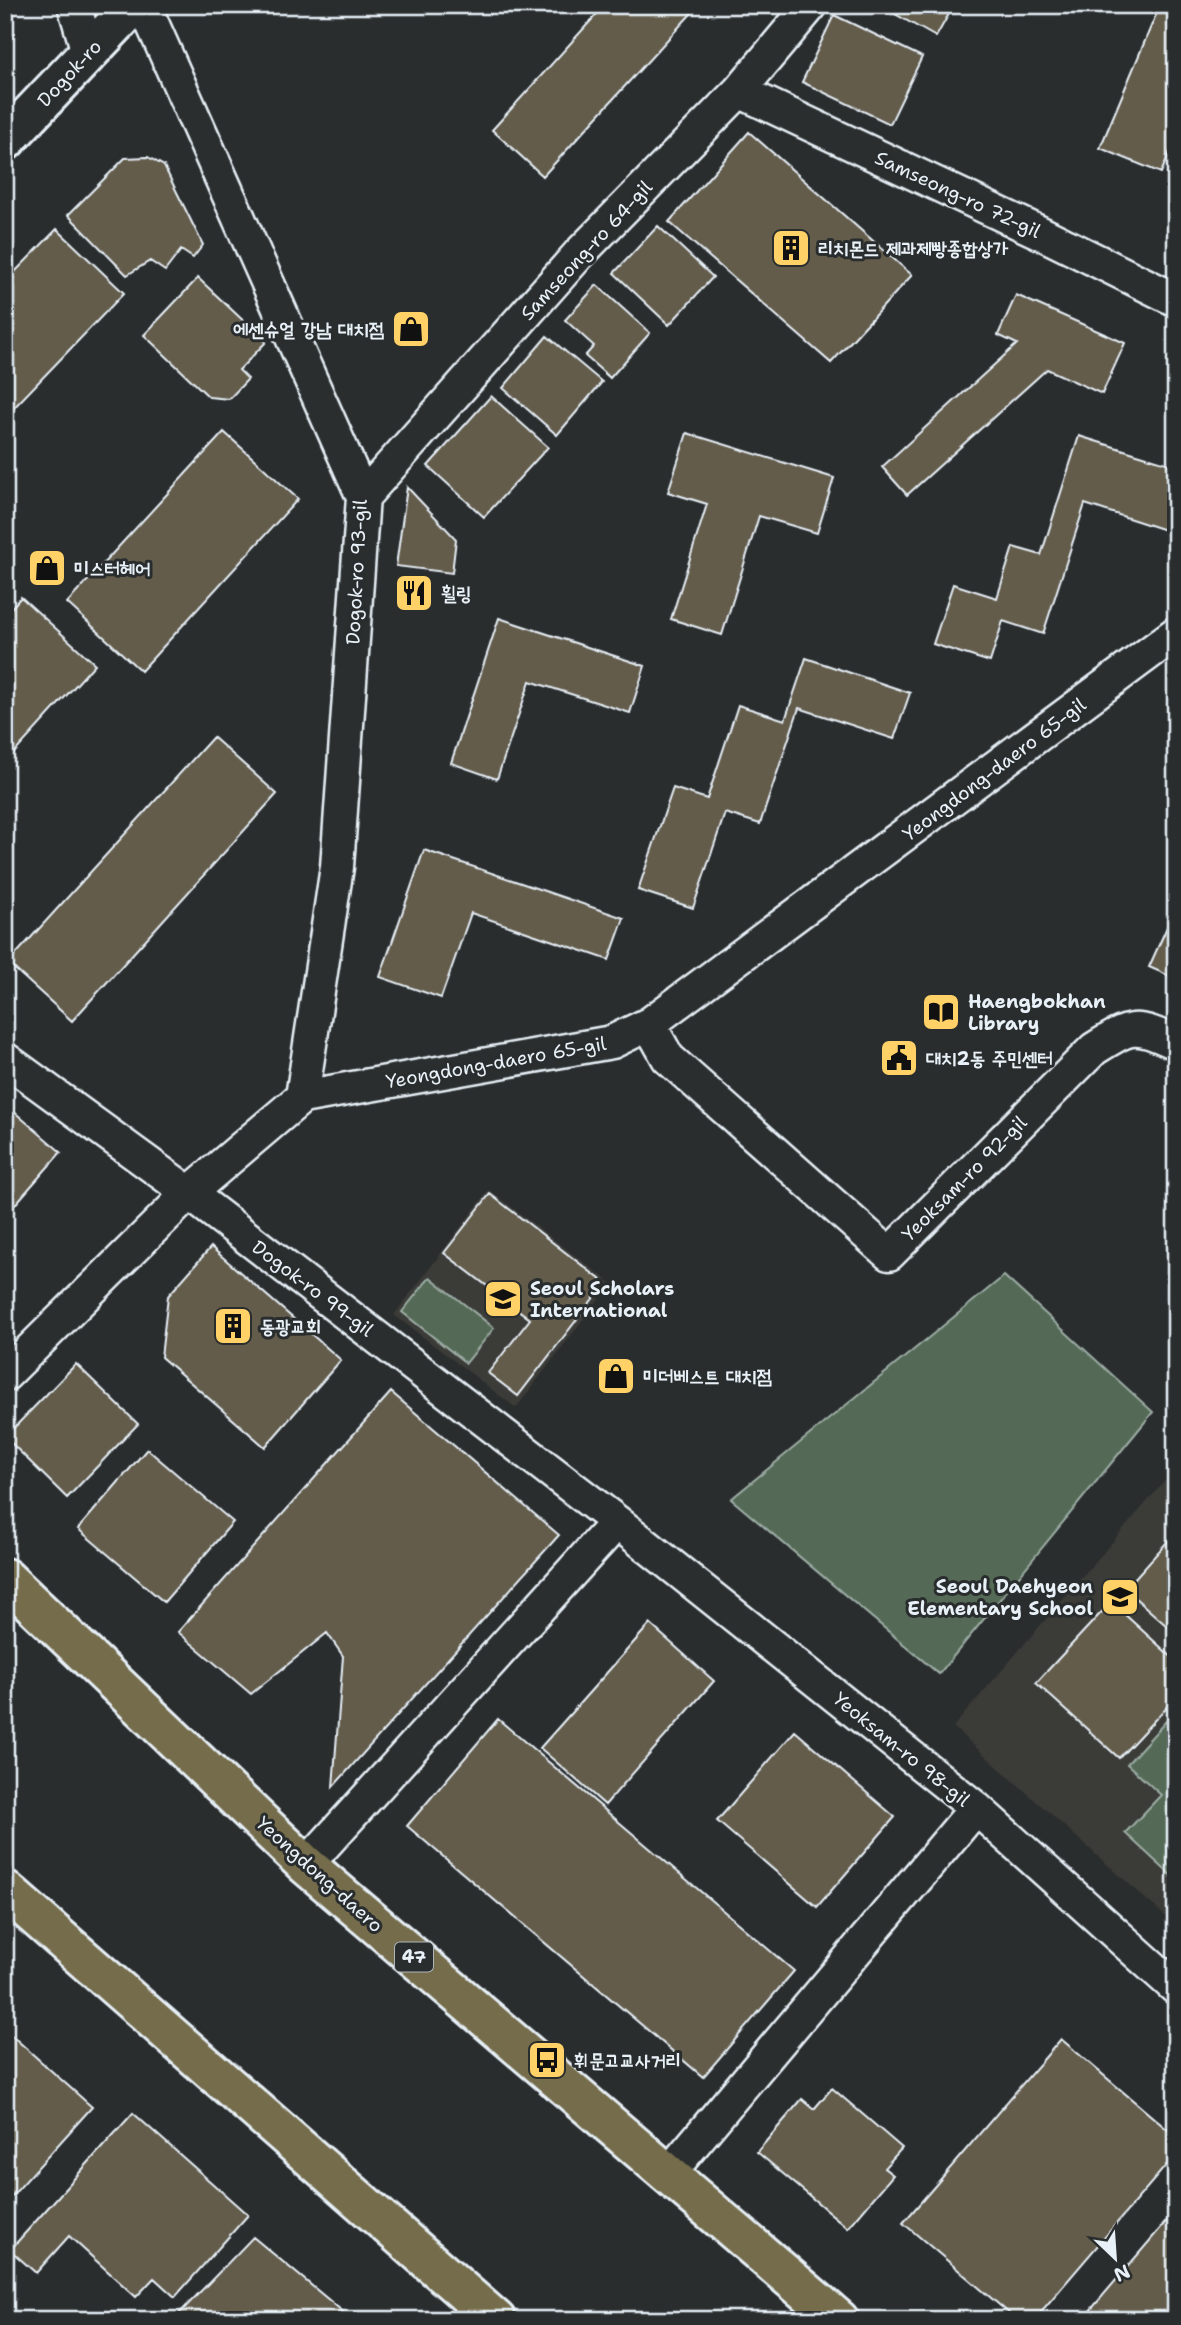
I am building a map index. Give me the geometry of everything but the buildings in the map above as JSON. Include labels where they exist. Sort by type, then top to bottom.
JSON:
[{"type":"main road","name":"Dogok-ro","points":[[5,141],[134,5]]},
{"type":"main road","name":"Yeongdong-daero","points":[[5,1577],[306,1865],[839,2320]]},
{"type":"main road","points":[[5,1889],[496,2320]]},
{"type":"street","points":[[74,5],[88,52]]},
{"type":"street","name":"Dogok-ro 93-gil","points":[[144,5],[363,497],[337,867],[302,1097]]},
{"type":"street","name":"Samseong-ro 64-gil","points":[[363,497],[579,254],[738,91],[811,5]]},
{"type":"street","name":"Samseong-ro 72-gil","points":[[738,91],[1041,233],[1176,300]]},
{"type":"street","name":"Yeongdong-daero 65-gil","points":[[302,1097],[612,1042],[649,1024],[1176,633]]},
{"type":"street","name":"Yeoksam-ro 92-gil","points":[[649,1024],[668,1058],[889,1254],[1094,1049],[1123,1031],[1146,1030],[1176,1043]]},
{"type":"street","name":"Dogok-ro 99-gil","points":[[5,1059],[189,1193],[617,1522]]},
{"type":"street","points":[[5,1375],[189,1193],[302,1097]]},
{"type":"street","points":[[306,1865],[617,1522]]},
{"type":"street","name":"Yeoksam-ro 98-gil","points":[[617,1522],[976,1808],[1176,1988]]},
{"type":"street","points":[[669,2173],[976,1808]]},
{"type":"shaded area","name":"Seoul Scholars International","points":[[489,1190],[611,1283],[516,1408],[394,1315]]},
{"type":"shaded area","name":"Seoul Daehyeon Elementary School","points":[[1176,1468],[1176,1926],[953,1727]]},
{"type":"green space","points":[[1004,1276],[1153,1412],[939,1674],[731,1499]]},
{"type":"green space","points":[[430,1277],[494,1328],[466,1363],[402,1312]]},
{"type":"green space","points":[[1176,1710],[1176,1880],[1125,1833],[1161,1795],[1127,1764]]},
{"type":"place","name":"리치몬드 제과제빵종합상가","points":[[791,248]]},
{"type":"place","name":"에센슈얼 강남 대치점","points":[[411,329]]},
{"type":"place","name":"미스터헤어","points":[[47,568]]},
{"type":"place","name":"휠링","points":[[414,593]]},
{"type":"place","name":"Haengbokhan Library","points":[[941,1012]]},
{"type":"place","name":"대치2동 주민센터","points":[[899,1058]]},
{"type":"place","name":"Seoul Scholars International","points":[[503,1299]]},
{"type":"place","name":"동광교회","points":[[233,1326]]},
{"type":"place","name":"미더베스트 대치점","points":[[616,1376]]},
{"type":"place","name":"Seoul Daehyeon Elementary School","points":[[1120,1597]]},
{"type":"place","name":"휘문고교사거리","points":[[547,2060]]}]
